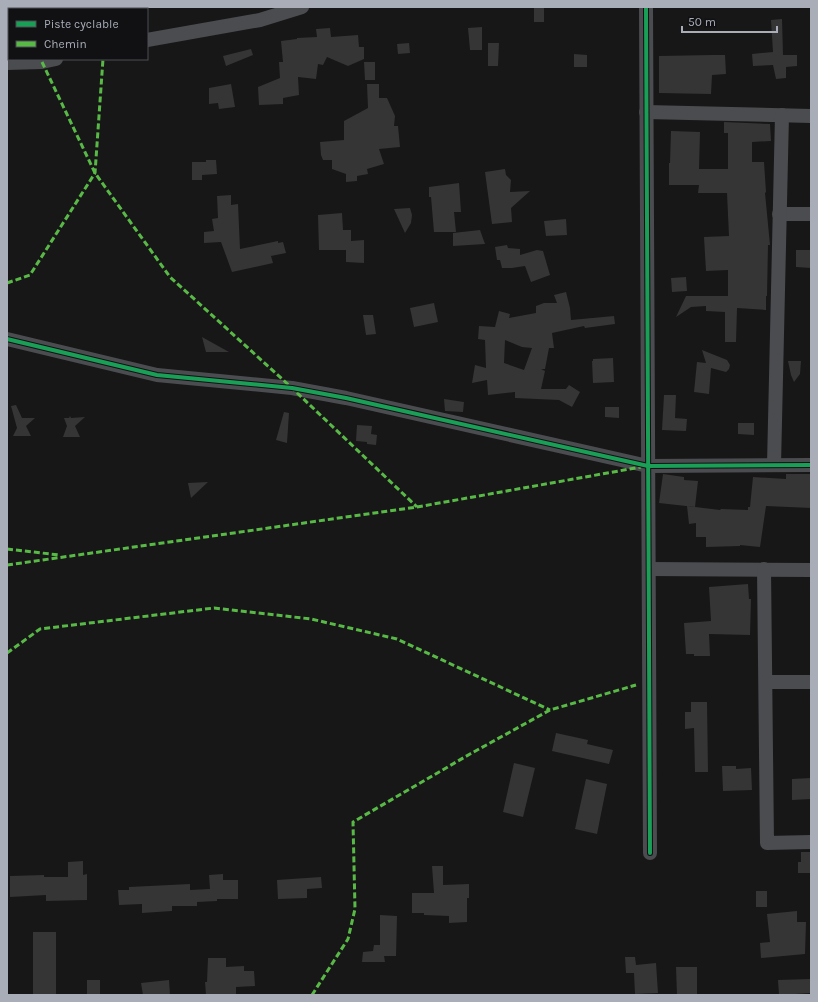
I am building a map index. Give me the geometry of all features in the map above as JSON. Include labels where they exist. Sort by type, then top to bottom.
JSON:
[{"type":"street","points":[[148,40],[260,20],[302,7]]},
{"type":"street","points":[[646,7],[650,853]]},
{"type":"street","points":[[7,63],[42,61]]},
{"type":"street","points":[[646,112],[811,116]]},
{"type":"street","points":[[774,465],[782,115]]},
{"type":"street","points":[[779,214],[811,214]]},
{"type":"street","points":[[7,339],[157,375],[292,388],[346,398],[648,466],[811,465]]},
{"type":"street","points":[[649,569],[811,570]]},
{"type":"street","points":[[764,569],[767,843],[811,842]]},
{"type":"street","points":[[766,682],[811,682]]},
{"type":"building","points":[[534,7],[544,7],[544,22],[534,22]]},
{"type":"building","points":[[782,19],[783,55],[797,55],[797,66],[786,67],[786,78],[776,79],[773,65],[753,66],[752,54],[773,52],[771,20]]},
{"type":"building","points":[[482,27],[482,50],[470,50],[468,28]]},
{"type":"building","points":[[330,28],[331,37],[358,35],[359,47],[364,47],[364,59],[348,66],[327,57],[323,65],[318,64],[316,79],[298,77],[299,95],[283,98],[283,104],[259,105],[258,87],[280,78],[279,62],[283,62],[281,41],[297,38],[317,37],[316,29]]},
{"type":"building","points":[[409,43],[410,53],[398,54],[397,44]]},
{"type":"building","points":[[488,43],[499,43],[498,66],[488,66]]},
{"type":"building","points":[[251,49],[253,55],[226,66],[223,56]]},
{"type":"building","points":[[574,54],[587,55],[587,67],[574,67]]},
{"type":"building","points":[[725,55],[726,74],[712,75],[711,94],[659,93],[659,56]]},
{"type":"building","points":[[364,62],[375,62],[375,80],[365,80]]},
{"type":"building","points":[[231,84],[235,107],[219,109],[218,103],[209,104],[209,88]]},
{"type":"building","points":[[367,84],[379,84],[379,98],[387,98],[395,116],[394,126],[398,126],[400,147],[379,149],[384,164],[367,169],[368,174],[357,176],[357,181],[346,182],[346,174],[332,169],[332,160],[323,160],[320,142],[344,140],[344,121],[368,108]]},
{"type":"building","points":[[724,122],[770,124],[771,141],[752,142],[752,162],[764,162],[765,193],[770,245],[768,245],[766,310],[737,308],[736,342],[725,342],[725,312],[706,311],[706,306],[691,307],[676,317],[686,296],[728,296],[728,270],[706,271],[704,237],[729,236],[727,193],[698,193],[699,185],[669,185],[671,131],[700,132],[699,169],[728,169],[728,133],[724,133]]},
{"type":"building","points":[[206,160],[216,160],[217,174],[202,175],[202,180],[192,180],[192,162],[206,162]]},
{"type":"building","points":[[505,169],[506,175],[511,180],[510,192],[530,191],[511,208],[512,222],[492,224],[485,172]]},
{"type":"building","points":[[459,183],[461,212],[454,212],[456,232],[434,232],[429,187]]},
{"type":"building","points":[[231,195],[231,205],[238,204],[240,249],[278,241],[278,243],[283,242],[286,253],[271,256],[273,263],[232,272],[221,242],[204,243],[204,232],[214,231],[212,219],[218,218],[217,196]]},
{"type":"building","points":[[410,208],[412,215],[411,223],[405,233],[394,209]]},
{"type":"building","points":[[342,213],[343,230],[351,230],[351,241],[364,240],[364,263],[346,262],[346,250],[319,250],[318,215]]},
{"type":"building","points":[[566,219],[567,235],[546,236],[544,221]]},
{"type":"building","points":[[480,230],[485,244],[453,246],[453,233]]},
{"type":"building","points":[[507,245],[508,248],[520,249],[520,255],[537,250],[543,251],[550,275],[531,282],[525,266],[502,268],[500,260],[497,260],[495,247]]},
{"type":"building","points":[[796,250],[811,250],[811,268],[796,267]]},
{"type":"building","points":[[686,277],[687,291],[672,292],[671,278]]},
{"type":"building","points":[[566,292],[571,320],[614,316],[615,324],[585,328],[584,326],[552,333],[554,348],[549,348],[545,369],[541,369],[545,371],[541,389],[566,389],[569,385],[580,392],[572,407],[559,400],[515,398],[515,392],[488,395],[487,380],[472,383],[475,365],[486,368],[485,340],[478,339],[479,326],[495,327],[499,311],[510,314],[509,318],[536,313],[536,306],[544,303],[557,303],[554,295]],"holes":[[[505,340],[522,347],[532,348],[524,370],[504,363]]]},
{"type":"building","points":[[434,303],[438,322],[414,327],[410,308]]},
{"type":"building","points":[[363,315],[373,315],[376,334],[366,335]]},
{"type":"building","points":[[202,337],[229,352],[206,352]]},
{"type":"building","points":[[702,350],[727,360],[730,365],[726,372],[711,368],[709,394],[694,392],[697,362],[706,363]]},
{"type":"building","points":[[613,358],[614,382],[593,383],[593,359]]},
{"type":"building","points":[[788,361],[801,361],[800,374],[794,382],[791,375]]},
{"type":"building","points":[[664,395],[676,395],[675,418],[687,419],[686,431],[662,430]]},
{"type":"building","points":[[444,399],[464,402],[463,412],[445,411]]},
{"type":"building","points":[[16,405],[22,418],[35,418],[26,426],[31,436],[13,436],[17,428],[11,406]]},
{"type":"building","points":[[605,407],[619,407],[619,418],[605,417]]},
{"type":"building","points":[[284,412],[289,413],[287,443],[276,440]]},
{"type":"building","points":[[70,416],[71,418],[85,417],[75,426],[80,437],[63,437],[67,426],[64,418],[69,418]]},
{"type":"building","points":[[738,423],[754,423],[754,435],[738,434]]},
{"type":"building","points":[[357,425],[372,426],[371,434],[377,435],[376,445],[356,441]]},
{"type":"building","points":[[663,474],[684,477],[684,480],[698,481],[695,507],[659,503]]},
{"type":"building","points":[[786,474],[811,474],[811,508],[766,506],[760,547],[740,545],[706,547],[706,537],[696,537],[696,523],[689,524],[687,506],[720,510],[748,510],[748,507],[750,507],[753,477],[786,479]]},
{"type":"building","points":[[208,482],[191,498],[188,483]]},
{"type":"building","points":[[748,584],[749,599],[751,599],[750,635],[709,634],[710,656],[694,656],[694,654],[686,654],[684,623],[711,621],[709,587]]},
{"type":"building","points":[[691,702],[707,702],[708,772],[695,772],[694,728],[685,729],[685,712],[691,712]]},
{"type":"building","points":[[556,733],[588,740],[587,744],[613,750],[609,764],[552,751]]},
{"type":"building","points":[[514,763],[535,768],[523,817],[503,812]]},
{"type":"building","points":[[722,766],[736,766],[736,769],[751,768],[752,790],[723,791]]},
{"type":"building","points":[[811,778],[811,799],[792,800],[792,779]]},
{"type":"building","points":[[586,779],[607,784],[597,834],[575,829]]},
{"type":"building","points":[[801,852],[811,852],[811,873],[798,873],[798,862],[801,862]]},
{"type":"building","points":[[83,861],[83,875],[87,874],[87,900],[46,901],[46,895],[10,897],[10,876],[44,875],[44,877],[68,877],[68,862]]},
{"type":"building","points":[[432,866],[443,866],[443,885],[469,884],[469,898],[467,898],[467,922],[449,923],[449,916],[412,913],[412,893],[434,893]]},
{"type":"building","points":[[223,874],[223,880],[238,880],[238,899],[217,899],[217,901],[197,902],[197,906],[172,906],[172,911],[142,913],[142,904],[119,905],[118,890],[129,890],[129,887],[190,884],[190,890],[210,889],[209,875]]},
{"type":"building","points":[[321,877],[322,888],[307,889],[307,898],[278,899],[277,880]]},
{"type":"building","points":[[756,891],[767,891],[767,907],[756,907]]},
{"type":"building","points":[[797,911],[797,922],[806,922],[805,954],[761,958],[760,943],[770,942],[767,914]]},
{"type":"building","points":[[380,915],[397,916],[396,956],[384,956],[385,962],[362,962],[363,952],[373,951],[374,945],[380,945]]},
{"type":"building","points":[[33,932],[56,932],[56,995],[33,995]]},
{"type":"building","points":[[625,957],[635,957],[636,965],[656,963],[658,993],[635,994],[634,973],[626,973]]},
{"type":"building","points":[[208,958],[226,958],[226,967],[244,966],[244,971],[254,971],[255,986],[236,987],[236,995],[206,995],[205,982],[207,982]]},
{"type":"building","points":[[676,967],[697,967],[697,995],[677,995]]},
{"type":"building","points":[[810,979],[811,993],[779,995],[778,980]]},
{"type":"building","points":[[87,980],[100,980],[100,995],[87,995]]},
{"type":"building","points":[[169,980],[170,995],[143,995],[141,983]]},
{"type":"marked path","points":[[7,283],[30,275],[95,173],[103,60]]},
{"type":"marked path","points":[[42,62],[95,173],[170,277],[292,388],[417,507]]},
{"type":"marked path","points":[[7,565],[417,507],[641,467]]},
{"type":"marked path","points":[[7,549],[59,555]]},
{"type":"marked path","points":[[7,653],[40,629],[214,608],[311,619],[397,639],[550,710]]},
{"type":"marked path","points":[[312,995],[348,939],[355,909],[353,822],[470,754],[550,710],[636,685]]},
{"type":"cycle path","points":[[646,7],[650,853]]},
{"type":"cycle path","points":[[7,339],[157,375],[292,388],[346,398],[648,466],[811,465]]}]
